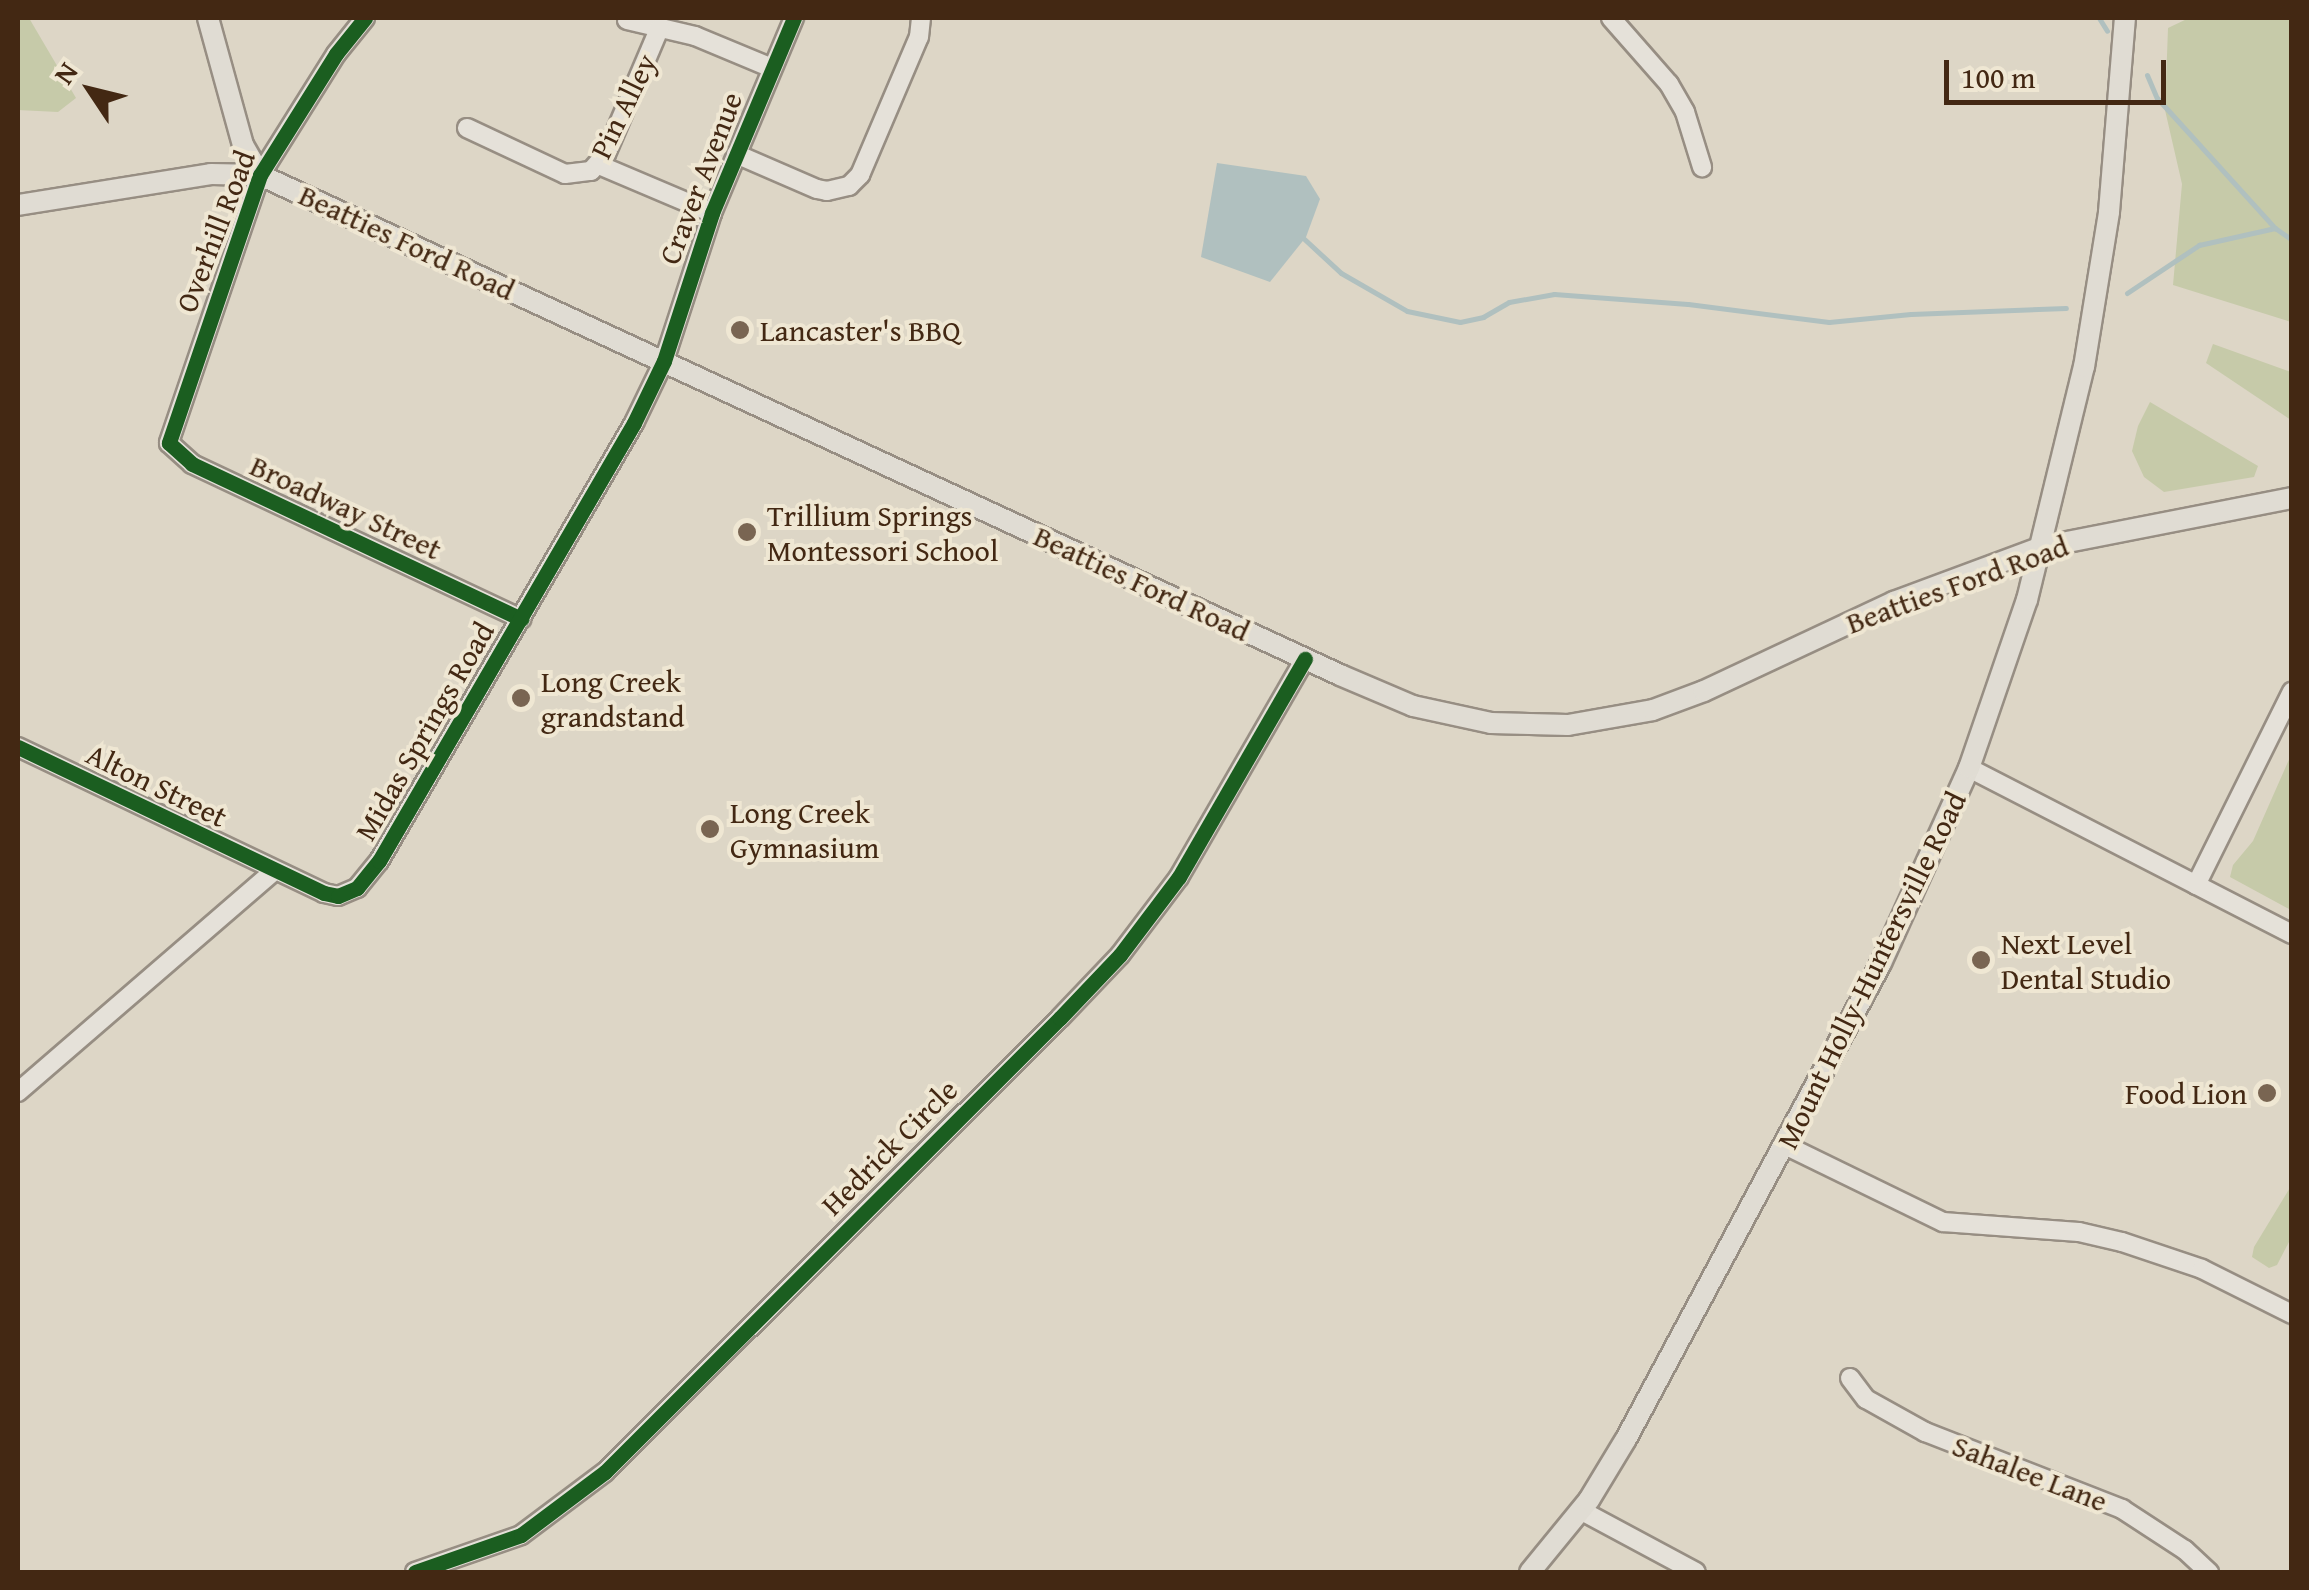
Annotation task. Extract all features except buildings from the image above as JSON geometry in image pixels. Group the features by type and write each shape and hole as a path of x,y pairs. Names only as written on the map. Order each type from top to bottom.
{"main road":[{"path":"208,18 243,145 260,175"},
{"name":"Mount Holly-Huntersville Road","path":"1530,1572 1582,1511 1626,1438 1910,905 1969,768 2042,547 2101,275 2118,137 2125,18"},
{"name":"Beatties Ford Road","path":"18,204 211,174 260,175 1392,698 1459,717 1528,726 1614,719 1704,691 1894,602 2042,547 2292,498"}],"street":[{"name":"Overhill Road","path":"173,426 260,175 336,54 365,18"},
{"name":"Craver Avenue","path":"664,361 712,212 794,18"},
{"path":"736,154 817,188 838,190 849,186 860,175 919,37 921,18"},
{"path":"1611,18 1668,84 1685,112 1702,167"},
{"path":"628,20 696,36 772,68"},
{"name":"Pin Alley","path":"466,128 565,174 581,174 599,164 660,27"},
{"path":"599,164 712,212"},
{"name":"Midas Springs Road","path":"274,871 331,895 357,888 379,861 634,423 664,361"},
{"name":"Broadway Street","path":"173,426 169,443 192,464 521,620"},
{"name":"Hedrick Circle","path":"415,1572 522,1535 605,1472 1060,1018 1120,954 1179,876 1305,658"},
{"path":"2196,885 2292,692"},
{"name":"Alton Street","path":"18,747 274,871"},
{"path":"1969,768 2292,934"},
{"path":"18,1092 274,871"},
{"path":"1785,1144 1943,1222 2079,1232 2122,1242 2202,1269 2292,1314"},
{"name":"Sahalee Lane","path":"1850,1378 1866,1399 1938,1438 2122,1508 2185,1550 2209,1572"},
{"path":"1582,1511 1696,1572"}],"green space":[{"path":"18,18 29,18 76,98 58,112 18,110"},
{"path":"2189,18 2291,18 2291,322 2173,285 2182,184 2165,110 2168,28"},
{"path":"2213,344 2291,372 2291,420 2206,363"},
{"path":"2150,402 2258,466 2254,477 2164,492 2144,477 2132,451"},
{"path":"2291,755 2289,909 2230,877 2233,865 2253,841"},
{"path":"2291,1186 2291,1238 2277,1265 2269,1268 2252,1257 2254,1247"}],"shaded area":[{"path":"1217,163 1306,176 1320,199 1306,237 1270,282 1201,257"}],"waterway":[{"path":"2099,18 2107,31"},
{"path":"2147,75 2157,98 2275,228 2292,240"},
{"path":"2127,293 2199,245 2275,228"},
{"path":"1301,236 1341,273 1407,311 1460,322 1483,317 1509,302 1554,294 1688,304 1829,322 1911,314 2066,308"}],"cycle path":[{"path":"365,18 336,54 260,175 169,443 192,464 521,619"},
{"path":"18,747 324,893 338,896 357,888 379,861 634,423 664,361 712,213 794,18"},
{"path":"415,1572 521,1535 605,1472 1060,1018 1120,955 1179,877 1305,659"}],"place":[{"name":"Lancaster's BBQ","path":"740,330"},
{"name":"Trillium Springs Montessori School","path":"747,532"},
{"name":"Long Creek grandstand","path":"521,698"},
{"name":"Long Creek Gymnasium","path":"710,829"},
{"name":"Next Level Dental Studio","path":"1981,960"},
{"name":"Food Lion","path":"2267,1093"}]}
